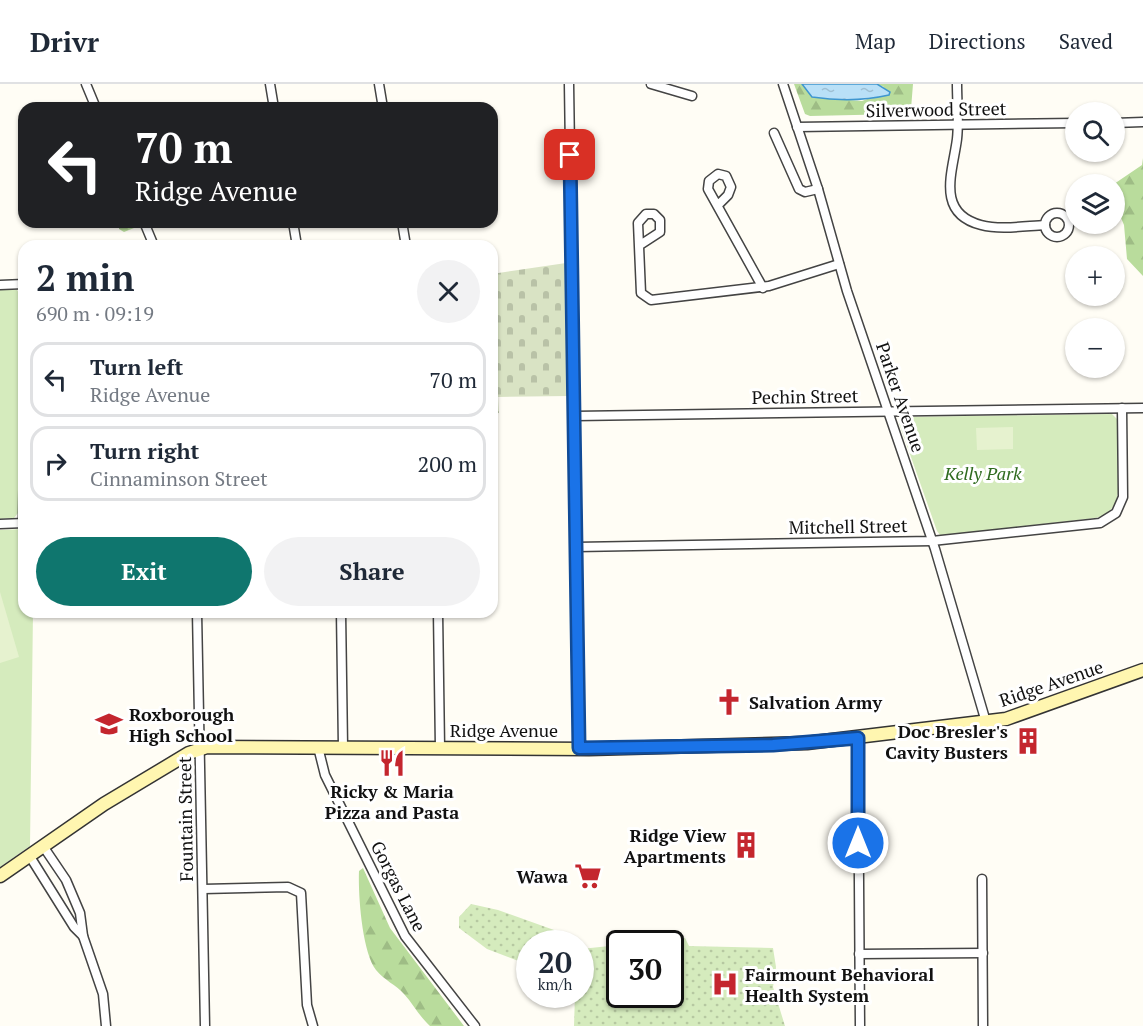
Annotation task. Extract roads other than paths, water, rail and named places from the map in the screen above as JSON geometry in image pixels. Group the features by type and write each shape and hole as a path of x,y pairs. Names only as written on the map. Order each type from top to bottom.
{"main road":[{"name":"Ridge Avenue","path":"0,876 104,804 200,748 579,748 773,745 858,738 986,722 1015,716 1143,670"}],"street":[{"path":"86,84 94,102"},
{"path":"270,84 273,102"},
{"path":"379,84 382,102"},
{"path":"569,84 579,748"},
{"path":"651,84 663,92 692,96"},
{"name":"Parker Avenue","path":"783,84 818,189 839,264 932,541 986,722"},
{"path":"957,84 958,125 949,183 951,196 960,213 972,222 986,226 1045,225"},
{"path":"1125,123 1143,122"},
{"name":"Silverwood Street","path":"797,128 1065,123"},
{"path":"774,133 799,189 805,192 818,189"},
{"path":"719,204 763,288"},
{"path":"640,245 641,293 648,300 763,288 839,264"},
{"path":"0,285 18,284"},
{"name":"Mitchell Street","path":"576,547 932,541 1094,524 1107,520 1116,513 1122,503 1124,492 1122,408"},
{"name":"Pechin Street","path":"575,416 1143,408"},
{"path":"0,524 18,524"},
{"name":"Fountain Street","path":"198,618 205,1026"},
{"path":"341,618 343,747"},
{"path":"438,618 440,748"},
{"path":"858,738 860,1026"},
{"name":"Gorgas Lane","path":"318,747 325,775 405,936 475,1026"},
{"path":"43,846 70,889 83,922 83,936 103,994 106,1026"},
{"path":"29,855 74,927 83,936"},
{"path":"982,879 983,1026"},
{"path":"203,889 288,887 299,891 303,900 306,995 313,1026"},
{"path":"859,954 983,953"}],"water":[{"path":"802,84 877,84 890,92 889,95 870,98 832,99 812,97"}],"place":[{"name":"Salvation Army","path":"729,702"},
{"name":"Roxborough High School","path":"109,724"},
{"name":"Doc Bresler's Cavity Busters","path":"1028,741"},
{"name":"Ricky & Maria Pizza and Pasta","path":"392,763"},
{"name":"Ridge View Apartments","path":"746,845"},
{"name":"Wawa","path":"588,876"},
{"name":"Fairmount Behavioral Health System","path":"725,984"}],"park label":[{"name":"Kelly Park","path":"983,473"}]}
